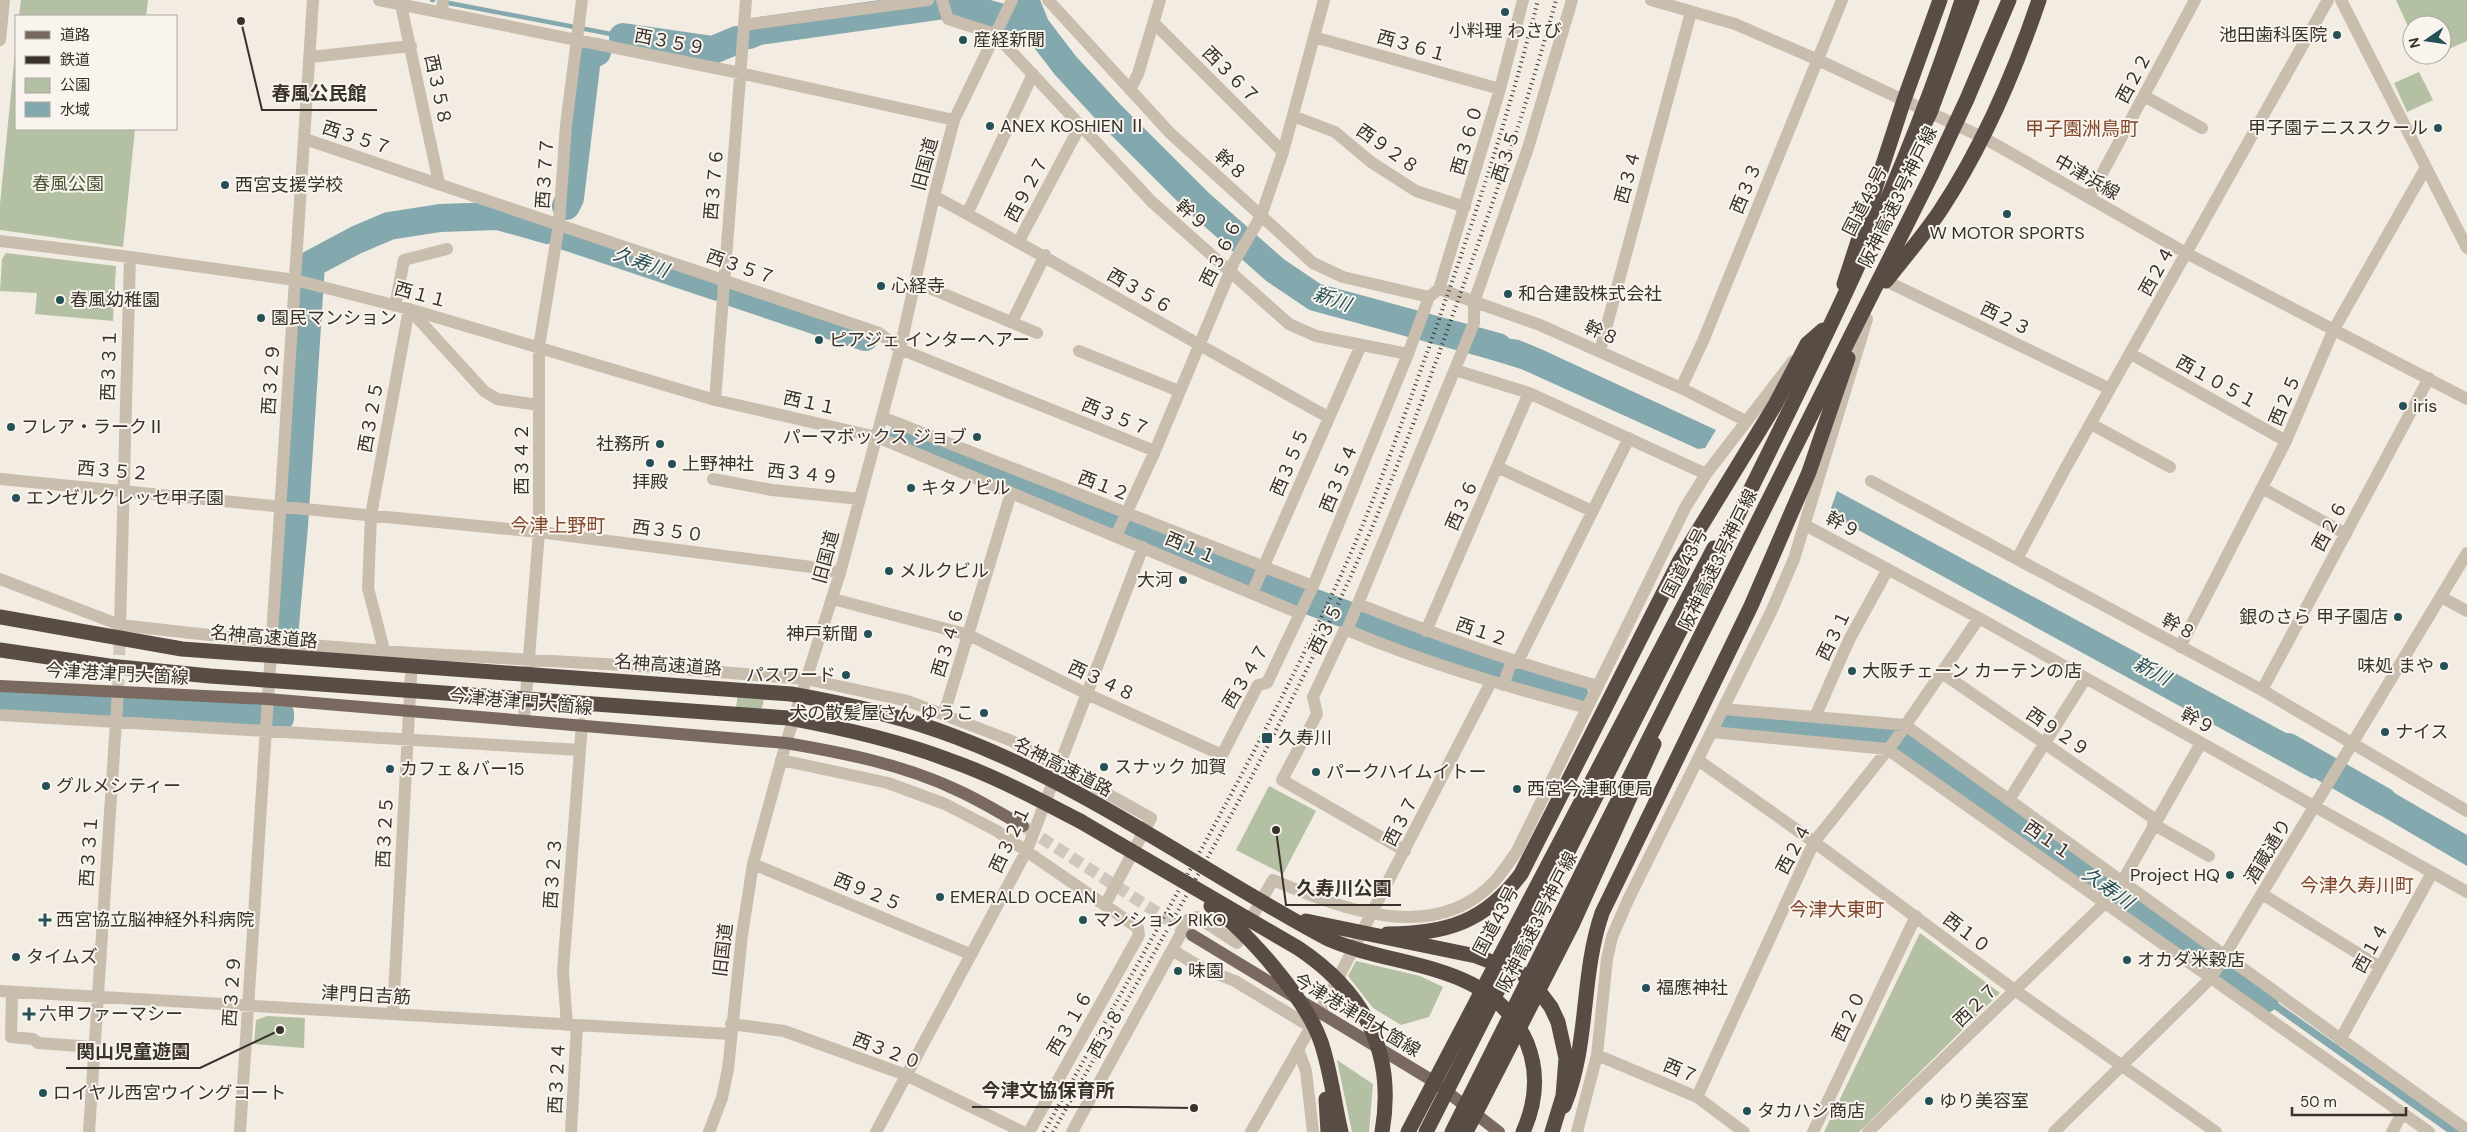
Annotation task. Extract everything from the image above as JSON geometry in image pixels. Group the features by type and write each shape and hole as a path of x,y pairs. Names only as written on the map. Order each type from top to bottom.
{"highway":[{"path":"1843,285 1904,100 1940,0"},
{"name":"阪神高速3号神戸線","path":"1426,1132 1654,685 1817,355 1896,182 1926,106 1962,0"},
{"name":"国道43号","path":"1408,1132 1433,1081 1765,452 1843,285 1930,113 1972,0"},
{"path":"1466,1132 1573,923 1660,730 1867,320 1961,128 2007,0"},
{"name":"阪神高速3号神戸線","path":"1452,1132 1931,176 1967,99 2007,0"},
{"path":"1886,281 1939,212 1984,138 2028,34 2039,0"},
{"path":"1370,933 1426,933 1449,928 1479,914 1502,897 1512,886 1530,858 1679,562 1737,467 1807,344 1823,330"},
{"path":"1553,1132 1570,1090 1579,1060 1593,939 1602,913 1751,606 1797,498 1814,476 1848,358"},
{"name":"名神高速道路","path":"0,617 182,649 737,689 791,694 854,706 906,720 957,737 1010,760 1088,800 1285,914"},
{"path":"0,650 110,666 210,676 788,718 850,730 950,760 1003,782 1080,821 1313,958 1344,986 1363,1012 1377,1042 1386,1092 1382,1132"},
{"path":"1121,845 1219,912 1269,962 1310,1018 1321,1042 1332,1078 1341,1132"},
{"path":"1285,914 1340,929 1370,933 1476,956 1515,970 1532,982 1551,1007 1558,1022 1566,1058 1563,1096 1553,1132"},
{"path":"1285,914 1328,940 1347,947 1460,978 1483,990 1500,1004 1518,1025 1533,1063 1534,1097 1523,1132"},
{"path":"1299,1004 1323,1081 1328,1132"}],"main road":[{"name":"今津港津門大箇線","path":"0,686 117,707 267,703 408,710 786,743 855,755 905,770 958,790 1023,826"},
{"name":"今津港津門大箇線","path":"1192,935 1433,1081 1499,1132"}],"street":[{"path":"0,40 4,0"},
{"name":"西３２９","path":"240,1132 313,0"},
{"name":"西３５９","path":"379,0 740,73 954,120"},
{"path":"442,13 443,0"},
{"name":"西３７７","path":"539,347 559,224 566,125 582,0"},
{"name":"西３７６","path":"715,400 746,0"},
{"path":"744,25 928,0"},
{"path":"942,0 948,19 996,31"},
{"name":"旧国道","path":"709,1132 722,1098 753,864 786,743 833,599 877,437 900,349 934,196 954,120 1012,0"},
{"name":"幹８","path":"1048,0 1170,133 1313,263 1328,272 1343,277 1474,302 1540,325 1681,388 1746,421"},
{"path":"1130,90 1138,74 1160,0"},
{"name":"西３６６","path":"1121,525 1155,451 1198,345 1230,273 1261,216 1283,152 1324,0"},
{"name":"西３６０","path":"1434,293 1465,207 1500,89 1523,0"},
{"name":"西３５","path":"1406,851 1282,780 1317,714 1313,697 1353,616 1474,323 1474,302 1528,148 1572,0"},
{"name":"中津浜線","path":"1651,0 1735,24 1816,59 1984,138 2186,253 2467,399"},
{"name":"西３３","path":"1681,388 1703,341 1816,59 1842,0"},
{"name":"西２２","path":"2089,198 2195,0"},
{"name":"西２４","path":"2017,558 2328,0"},
{"path":"2341,0 2425,169 2467,248"},
{"name":"西３５８","path":"401,5 439,184"},
{"name":"西３４","path":"1600,351 1691,12"},
{"name":"西３６７","path":"1154,23 1283,152"},
{"name":"幹９","path":"996,31 1080,126 1152,202 1289,324 1316,336 1408,354"},
{"name":"西３６１","path":"1314,37 1500,89"},
{"path":"310,57 411,46"},
{"path":"967,214 1033,74"},
{"path":"2144,96 2202,128"},
{"name":"西９２８","path":"1293,116 1335,132 1371,162 1416,190 1465,207"},
{"name":"西９２７","path":"1019,241 1080,126"},
{"name":"西３５７","path":"305,139 880,332 900,349 1155,451"},
{"name":"西２５","path":"2180,648 2286,440 2333,331 2425,169"},
{"name":"西３５６","path":"934,196 1044,255 1198,345 1328,417"},
{"name":"西１１","path":"0,241 295,280 409,309 715,400 877,437 1011,493 1121,525 1142,546 1301,609"},
{"path":"395,306 404,260 447,249"},
{"path":"1012,322 1044,255"},
{"name":"西３３１","path":"120,625 122,490 130,257"},
{"name":"西２３","path":"1886,281 2110,389"},
{"path":"915,282 1037,333"},
{"name":"西３５４","path":"1301,609 1311,590 1434,293"},
{"path":"409,309 484,391 497,399 539,405"},
{"name":"西３２５","path":"384,650 368,588 371,515 409,309"},
{"path":"1577,1132 1597,1055 1604,974 1612,937 1628,900 1771,612 1794,559 1812,505 1814,476 1867,320"},
{"path":"1372,914 1410,917 1452,910 1470,901 1493,883 1517,851 1676,525 1706,474 1807,344"},
{"name":"西３５５","path":"1253,590 1361,345"},
{"name":"西３４２","path":"524,720 527,660 535,598 539,532 539,347"},
{"path":"1079,351 1179,391"},
{"name":"西１０５１","path":"2131,354 2286,440"},
{"path":"1458,364 1530,393 1706,474"},
{"name":"西２６","path":"2262,690 2429,378"},
{"name":"西３６","path":"1426,631 1530,393"},
{"name":"西１２","path":"882,417 1121,525 1262,571 1311,590"},
{"path":"2091,424 2170,467"},
{"name":"西３７","path":"1251,1132 1311,1027 1506,672 1629,438"},
{"path":"1497,467 1592,511"},
{"name":"西３５２","path":"0,479 371,515"},
{"name":"西３４９","path":"712,479 772,490 860,499"},
{"name":"幹８","path":"1871,481 2017,558 2180,648 2262,690 2349,749 2465,806"},
{"path":"2262,488 2346,534"},
{"name":"西３４６","path":"944,714 1011,493"},
{"name":"西３５０","path":"371,515 539,532 819,568 840,573"},
{"name":"幹９","path":"1805,525 1979,618 2467,892"},
{"name":"西３２１","path":"876,1132 970,954 1028,850 1142,546"},
{"name":"酒蔵通り","path":"2054,1132 2123,1065 2218,966 2467,553"},
{"name":"西３１","path":"1815,718 1849,640 1888,569"},
{"path":"0,579 120,625 271,642 412,653 657,667 806,679 908,701 1012,741 1151,818 1106,904 1028,850 971,816 914,792 861,776 781,760"},
{"path":"2440,596 2467,611"},
{"name":"西３４８","path":"833,599 969,635 1087,694 1222,755"},
{"name":"西３４７","path":"1222,755 1258,685 1266,683 1301,609"},
{"path":"1353,616 1399,652 1506,672 1587,708"},
{"name":"西１２","path":"1353,616 1426,631 1506,672 1598,686"},
{"name":"西２４","path":"1697,1096 1814,842 1897,737 1979,618"},
{"name":"西３２５","path":"393,1014 412,653"},
{"name":"西９２９","path":"1942,673 2154,822 2209,856"},
{"path":"2009,800 2085,679"},
{"path":"0,715 117,707 265,727 407,739 580,750"},
{"name":"西３３１","path":"89,1132 117,707"},
{"path":"1723,709 1815,718 1897,737 2009,800 2122,882 2218,966 2340,1040 2467,1130"},
{"name":"西３２３","path":"572,1025 563,971 582,724"},
{"name":"西１１","path":"1712,732 1897,737 2106,902 2218,966 2402,1114 2429,1132"},
{"path":"2122,882 2154,822 2201,743"},
{"name":"西１０","path":"1698,760 1916,916 2016,991 2216,1132"},
{"name":"西９２５","path":"753,864 970,954"},
{"name":"西１４","path":"2340,1040 2432,873"},
{"name":"西３８","path":"1072,1132 1189,919 1197,917 1237,943 1273,880 1319,899 1372,914"},
{"path":"2262,894 2380,967"},
{"name":"西２７","path":"1868,1132 2106,902"},
{"name":"西３１６","path":"1029,1132 1140,935 1140,930 1106,904"},
{"name":"西２０","path":"1813,1132 1916,916"},
{"path":"1172,950 1202,968 1235,981 1311,1027"},
{"path":"6,991 11,1037 33,1039 38,1043 94,1047"},
{"name":"津門日吉筋","path":"6,991 572,1025 731,1029"},
{"name":"西３２４","path":"571,1132 572,1025"},
{"name":"西３２０","path":"731,1029 784,1031 906,1075 1023,1132"},
{"path":"1298,1049 1306,1071 1313,1132"},
{"name":"西７","path":"1597,1055 1697,1096 1744,1132"},
{"path":"2392,1132 2402,1114"}],"green space":[{"path":"21,0 148,0 146,15 19,15"},
{"path":"2396,0 2467,0 2467,41 2452,48 2452,15 2403,15"},
{"name":"春風公園","path":"15,53 15,130 135,130 123,247 0,230 0,204"},
{"path":"2419,72 2433,100 2407,112 2394,83"},
{"path":"6,253 116,266 113,321 35,314 37,293 0,291 2,259"},
{"path":"739,686 766,688 760,718 735,716"},
{"path":"1269,786 1316,811 1283,874 1236,850"},
{"path":"1920,933 2000,993 1859,1132 1824,1132"},
{"path":"1356,961 1420,976 1443,987 1429,1017 1401,1025 1373,1008 1348,976"},
{"path":"267,1016 305,1018 304,1048 254,1044 256,1020"},
{"path":"1337,1060 1373,1084 1369,1132 1352,1132"}],"water":[{"path":"1477,334 1519,340 1716,430 1705,448 1698,449 1521,369 1469,353"},
{"path":"1837,491 2327,755 2313,779 1829,514"},
{"path":"2358,772 2467,835 2467,866 2344,794"},
{"path":"2237,974 2461,1132 2447,1132 2233,980"}],"waterway":[{"name":"新川","path":"1025,0 1036,27 1065,65 1111,115 1198,202 1275,270 1315,297 1498,347"},
{"path":"449,3 611,34"},
{"path":"952,4 1036,27"},
{"path":"749,35 759,31 938,6"},
{"path":"623,37 713,50 737,40"},
{"path":"566,206 570,198 587,58 597,52"},
{"path":"284,636 294,526 311,264 356,240 389,226 440,218 498,216 548,230"},
{"name":"久寿川","path":"565,236 718,287"},
{"name":"久寿川","path":"731,292 865,337"},
{"name":"久寿川","path":"903,436 1169,542 1283,591 1404,636 1574,692"},
{"path":"0,702 280,718 280,714"},
{"name":"久寿川","path":"1734,722 1888,733 2265,999"},
{"name":"新川","path":"2288,747 2383,801"}],"tunnel":[{"path":"118,691 120,630"},
{"path":"1026,828 1192,935"}],"railway":[{"path":"1044,1132 1157,930 1267,727 1302,658 1361,530 1458,264 1501,133 1538,0"},
{"path":"1053,1132 1203,866 1276,731 1359,558 1403,450 1484,228 1522,115 1556,0"}],"place":[{"name":"小料理 わさび","path":"1505,12"},
{"name":"春風公民館","path":"241,21"},
{"name":"池田歯科医院","path":"2337,35"},
{"name":"産経新聞","path":"963,40"},
{"name":"ANEX KOSHIEN Ⅱ","path":"990,126"},
{"name":"甲子園テニススクール","path":"2438,128"},
{"name":"西宮支援学校","path":"225,185"},
{"name":"W MOTOR SPORTS","path":"2007,214"},
{"name":"心経寺","path":"881,286"},
{"name":"和合建設株式会社","path":"1508,294"},
{"name":"春風幼稚園","path":"60,300"},
{"name":"園民マンション","path":"261,318"},
{"name":"ピアジェ インターヘアー","path":"819,340"},
{"name":"iris","path":"2403,406"},
{"name":"フレア・ラークⅡ","path":"11,427"},
{"name":"パーマボックス ジョブ","path":"977,437"},
{"name":"社務所","path":"660,444"},
{"name":"拝殿","path":"650,463"},
{"name":"上野神社","path":"672,464"},
{"name":"キタノビル","path":"911,488"},
{"name":"エンゼルクレッセ甲子園","path":"16,498"},
{"name":"メルクビル","path":"889,571"},
{"name":"大河","path":"1183,580"},
{"name":"銀のさら 甲子園店","path":"2398,617"},
{"name":"神戸新聞","path":"868,634"},
{"name":"味処 まや","path":"2444,666"},
{"name":"大阪チェーン カーテンの店","path":"1852,671"},
{"name":"パスワード","path":"846,675"},
{"name":"犬の散髪屋さん ゆうこ","path":"984,713"},
{"name":"ナイス","path":"2385,732"},
{"name":"久寿川","path":"1267,738"},
{"name":"スナック 加賀","path":"1104,767"},
{"name":"カフェ＆バー15","path":"390,769"},
{"name":"パークハイムイトー","path":"1316,772"},
{"name":"グルメシティー","path":"46,786"},
{"name":"西宮今津郵便局","path":"1517,789"},
{"name":"久寿川公園","path":"1276,830"},
{"name":"Project HQ","path":"2230,875"},
{"name":"EMERALD OCEAN","path":"940,897"},
{"name":"西宮協立脳神経外科病院","path":"45,920"},
{"name":"マンション RIKO","path":"1083,920"},
{"name":"タイムズ","path":"16,957"},
{"name":"オカダ米穀店","path":"2127,960"},
{"name":"味園","path":"1178,971"},
{"name":"福應神社","path":"1646,988"},
{"name":"六甲ファーマシー","path":"29,1014"},
{"name":"関山児童遊園","path":"280,1030"},
{"name":"ロイヤル西宮ウイングコート","path":"43,1093"},
{"name":"ゆり美容室","path":"1929,1101"},
{"name":"今津文協保育所","path":"1194,1108"},
{"name":"タカハシ商店","path":"1747,1111"}],"district":[{"name":"甲子園洲鳥町","path":"2082,128"},
{"name":"今津上野町","path":"558,525"},
{"name":"今津久寿川町","path":"2357,885"},
{"name":"今津大東町","path":"1837,909"}]}
